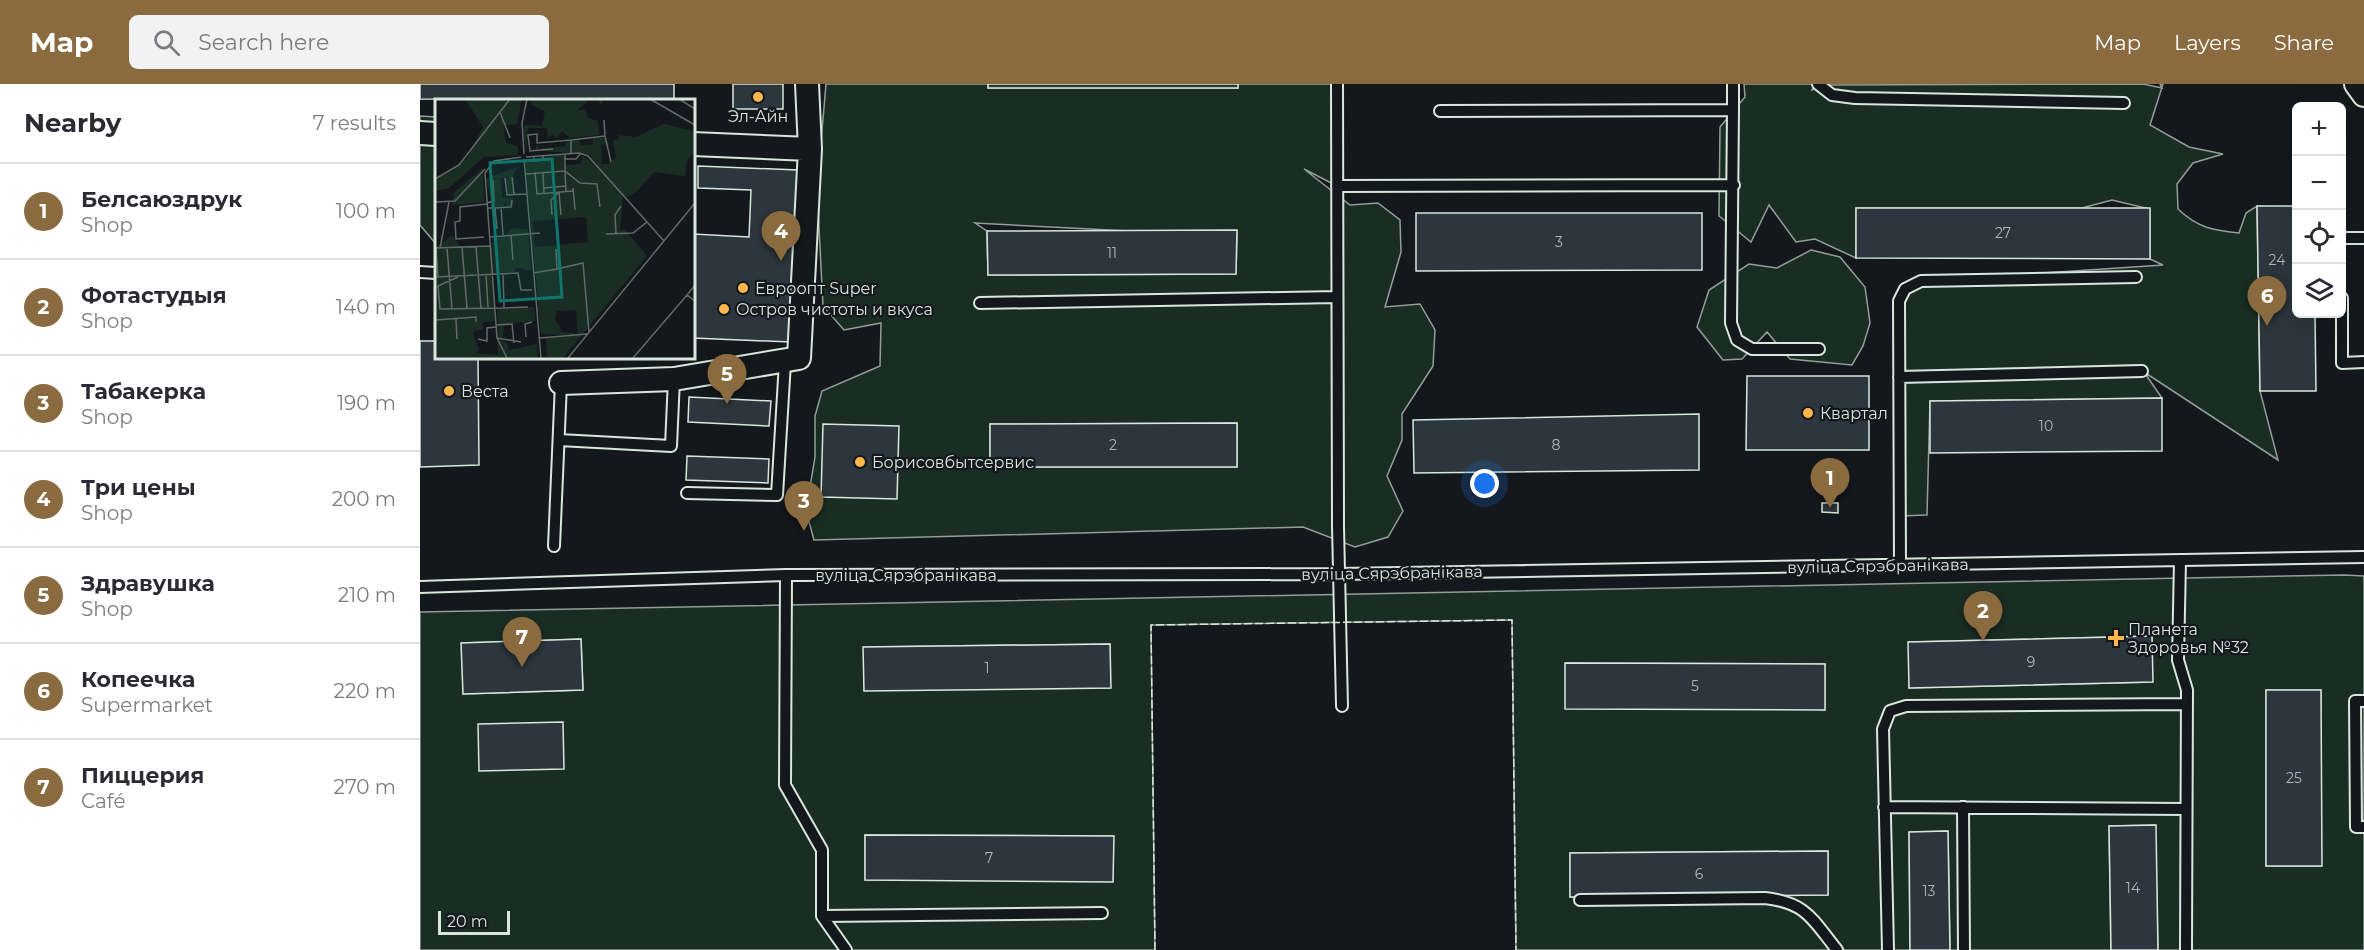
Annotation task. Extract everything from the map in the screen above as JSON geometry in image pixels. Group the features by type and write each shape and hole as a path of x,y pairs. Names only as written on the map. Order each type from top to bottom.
{"street":[{"path":"561,383 674,379 799,358 810,149 807,84"},
{"path":"2356,84 2364,95"},
{"path":"420,133 435,134"},
{"path":"694,144 810,149"}],"lane":[{"path":"1337,84 1342,706"},
{"path":"1733,84 1734,185 1731,323 1737,340 1752,349 1819,350"},
{"path":"1818,84 1832,94 1855,98 2124,103"},
{"path":"1440,111 1733,110"},
{"path":"1337,186 1734,185"},
{"path":"2346,238 2364,238"},
{"path":"420,272 435,273"},
{"path":"1900,566 1899,301 1905,289 1921,281 2136,277"},
{"path":"980,303 1337,297"},
{"path":"2342,318 2342,363 2364,362"},
{"path":"687,493 777,495 785,362"},
{"path":"1899,377 2142,370"},
{"path":"559,440 671,446 674,379"},
{"path":"554,546 561,383"},
{"name":"вуліца Сярэбранікава","path":"420,586 786,575 1340,574 2364,557"},
{"path":"2180,560 2178,660 2187,690 2186,950"},
{"path":"786,575 785,785 822,850 822,916 846,950"},
{"path":"2364,701 2355,701 2356,827 2364,827"},
{"path":"1888,950 1882,729 1890,711 1906,706 2187,704"},
{"path":"1884,807 2186,809"},
{"path":"1964,807 1964,950"},
{"path":"1580,900 1765,898 1785,901 1802,908 1837,950"},
{"path":"822,916 1102,913"}],"green space":[{"path":"826,84 988,84 988,88 1238,88 1238,84 1337,84 1337,186 1304,169 1350,205 1378,203 1400,220 1401,252 1385,307 1420,304 1435,330 1433,366 1402,414 1402,440 1387,476 1403,511 1388,537 1355,547 1303,527 814,540 806,511 815,457 815,416 822,391 880,366 881,323 844,330 823,306 817,189","holes":["975,223 1129,231 1237,231 1236,274 988,275 987,231","1237,423 1237,467 990,467 990,424"]},
{"path":"1744,84 1815,84 1812,90 1823,85 2143,84 2162,88 2150,125 2189,147 2223,154 2193,163 2177,184 2178,209 2206,227 2239,233 2246,213 2257,206 2260,391 2278,460 2144,372 2162,398 1930,401 1927,515 1899,516 1899,301 1921,281 2163,265 2150,259 2150,209 2112,200 2082,208 1856,208 1856,258 1815,239 1796,242 1769,205 1751,242 1719,216 1720,127 1745,97"},
{"path":"420,116 435,117 435,243 420,225"},
{"path":"1811,250 1840,257 1865,287 1870,323 1863,346 1852,365 1790,359 1767,332 1742,359 1723,360 1697,327 1709,290 1749,264 1777,268"},
{"path":"2364,576 2364,950 2158,950 2155,825 2109,826 2111,950 1950,950 1948,831 1909,832 1910,950 1516,950 1512,620 1151,625 1155,950 420,950 420,612","holes":["2152,636 2152,682 1909,688 1909,642","581,639 583,690 463,694 462,643","1110,644 1110,688 864,690 864,647","1566,663 1825,664 1825,710","2266,690 2321,690 2321,866 2266,866","865,835 1113,836 1113,881 865,880","1828,851 1828,895 1570,897 1570,853"]}],"building":[{"path":"420,84 674,84 674,99 420,99"},
{"name":"Эл-Айн","path":"733,84 783,84 783,109 733,109"},
{"path":"988,84 1238,84 1238,88 988,88"},
{"name":"Евроопт Super","path":"698,166 798,170 790,342 694,338 694,234 749,237 751,190 698,188"},
{"path":"2257,206 2292,206 2292,318 2315,318 2316,391 2260,391"},
{"path":"1856,208 2150,208 2150,259 1856,258"},
{"path":"1416,213 1702,213 1702,270 1416,271"},
{"path":"1237,230 1236,274 988,275 987,231"},
{"name":"Веста","path":"420,341 435,341 435,358 478,358 479,465 420,467"},
{"name":"Квартал","path":"1747,376 1869,376 1869,450 1746,450"},
{"path":"689,397 771,401 769,426 688,422"},
{"path":"2162,398 2162,451 1930,453 1930,401"},
{"path":"1699,414 1699,470 1414,473 1413,420"},
{"path":"1237,423 1237,467 990,467 990,424"},
{"name":"Борисовбытсервис","path":"823,424 899,426 897,499 821,497"},
{"path":"687,456 769,459 768,483 686,480"},
{"path":"1822,503 1838,503 1838,513 1822,512"},
{"path":"2152,636 2153,682 1909,688 1908,642"},
{"path":"581,639 583,690 463,694 461,643"},
{"path":"1110,644 1111,688 864,691 863,647"},
{"path":"1565,663 1825,664 1825,710 1565,709"},
{"path":"2266,690 2321,690 2322,866 2266,866"},
{"path":"563,722 564,769 479,771 478,724"},
{"path":"2156,825 2158,950 2111,950 2109,826"},
{"path":"1948,831 1950,950 1910,950 1909,832"},
{"path":"865,835 1114,836 1113,882 865,880"},
{"path":"1828,851 1828,895 1570,897 1570,853"}],"fence":[{"path":"1155,950 1151,625 1512,620 1516,950"}],"place":[{"name":"Эл-Айн","path":"758,97"},
{"name":"Три цены","path":"781,261"},
{"name":"Евроопт Super","path":"743,288"},
{"name":"Остров чистоты и вкуса","path":"724,309"},
{"name":"Копеечка","path":"2267,326"},
{"name":"Веста","path":"449,391"},
{"name":"Здравушка","path":"727,404"},
{"name":"Квартал","path":"1808,413"},
{"name":"Борисовбытсервис","path":"860,462"},
{"name":"Белсаюздрук","path":"1830,508"},
{"name":"Табакерка","path":"804,531"},
{"name":"Планета Здоровья №32","path":"2116,638"},
{"name":"Фотастудыя","path":"1983,641"},
{"name":"Пиццерия","path":"522,667"}]}
